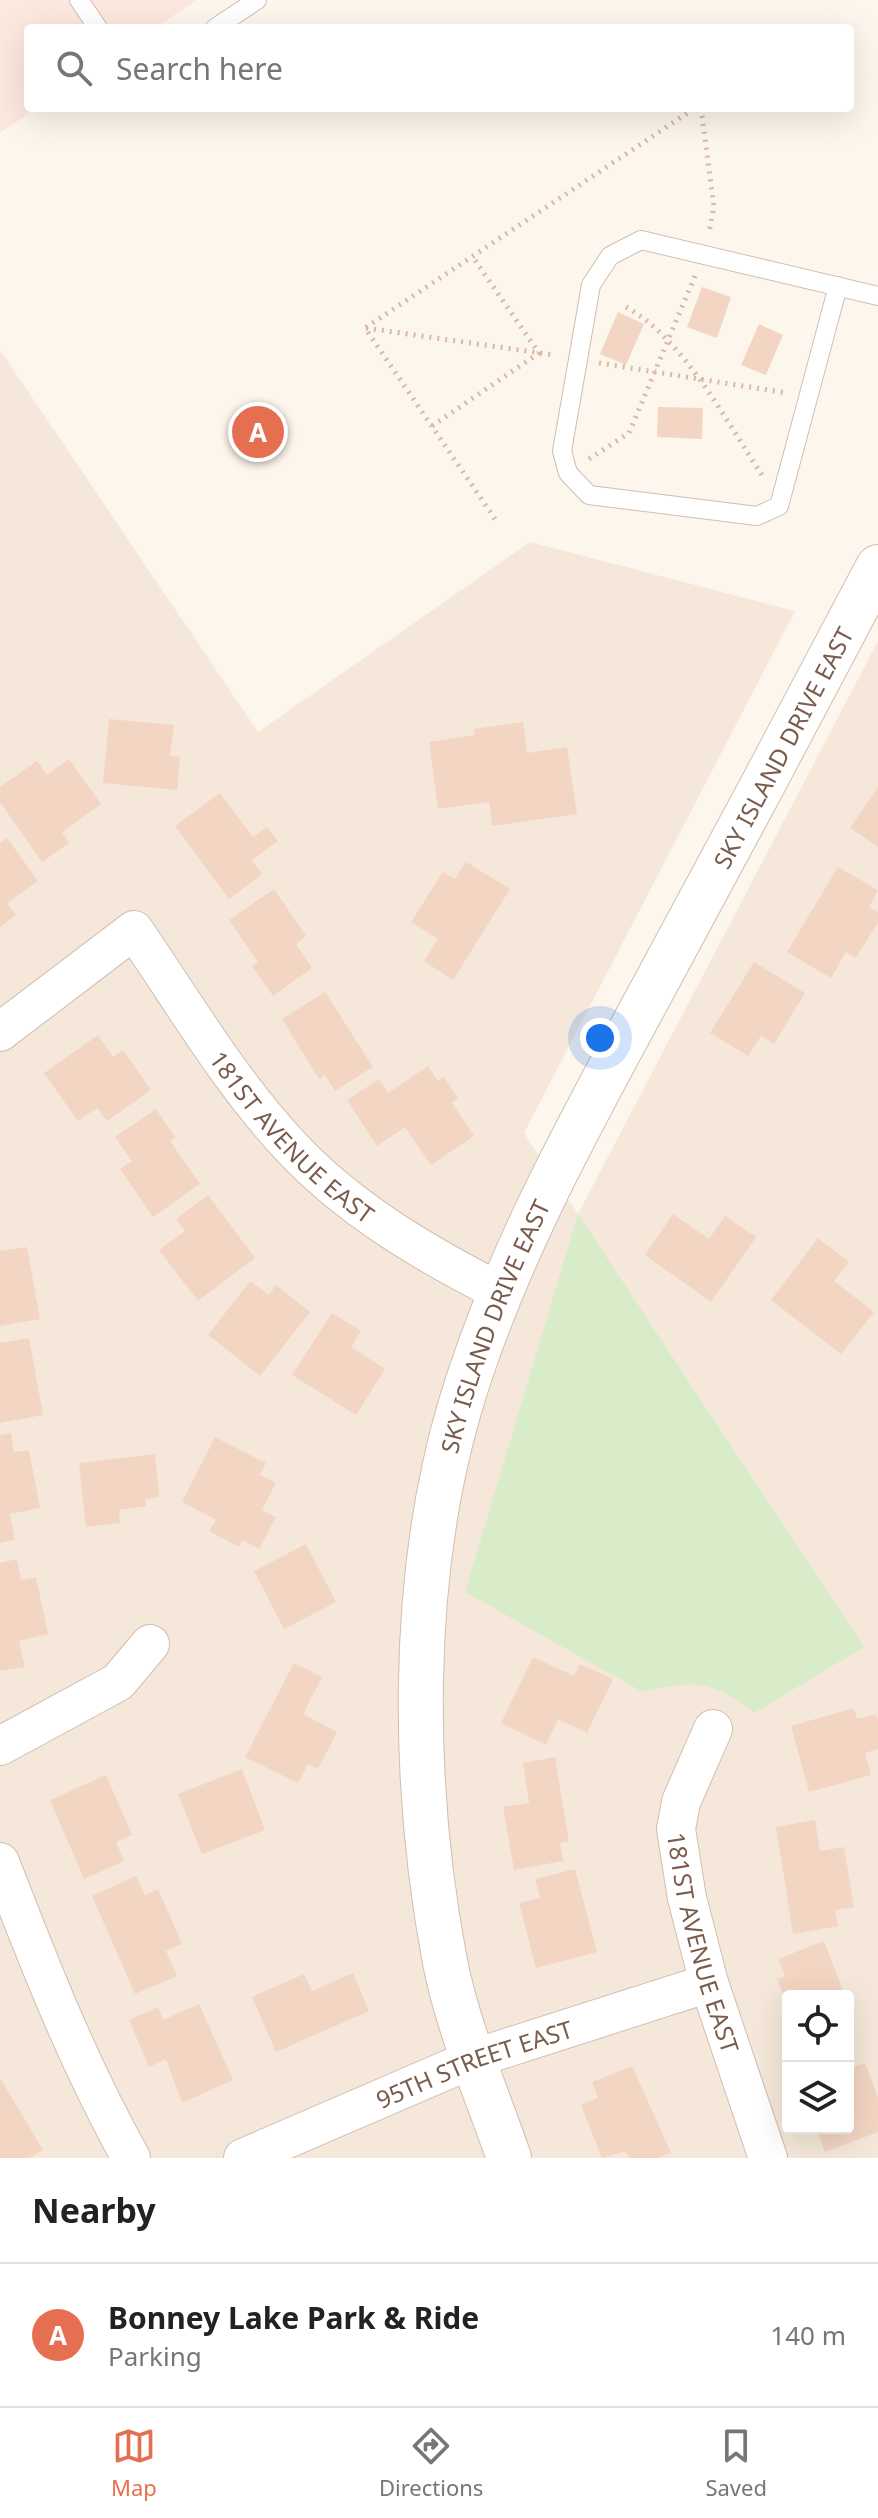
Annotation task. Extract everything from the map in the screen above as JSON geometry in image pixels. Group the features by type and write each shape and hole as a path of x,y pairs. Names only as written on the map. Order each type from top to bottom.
{"street":[{"name":"SKY ISLAND DRIVE EAST","path":"509,2158 446,1966 420,1760 422,1636 438,1514 458,1412 500,1292 585,1114 878,567"},
{"name":"181ST AVENUE EAST","path":"0,1032 134,930 240,1086 292,1148 336,1189 393,1233 500,1292"},
{"path":"0,1746 118,1682 150,1644"},
{"name":"181ST AVENUE EAST","path":"713,1729 681,1802 676,1829 687,1898 709,1983 768,2158"},
{"path":"0,1862 59,2012 97,2097 131,2158"},
{"name":"95TH STREET EAST","path":"243,2158 475,2058 709,1983"}],"lane":[{"path":"79,0 95,24"},
{"path":"221,24 257,0"},
{"path":"838,286 779,506 757,516 589,495 568,473 562,451 591,285 610,256 641,240 838,286 878,296"}],"path":[{"path":"495,519 365,328 689,112"},
{"path":"568,473 629,433 704,255 714,207 702,112"},
{"path":"432,426 539,353 472,256"},
{"path":"626,307 648,319 699,380 780,502"}],"shaded area":[{"path":"0,0 197,0 161,24 24,24 24,112 31,112 0,133"},
{"path":"0,350 258,732 530,542 795,611 524,1133 578,1214 878,641 878,2158 0,2158"}],"green space":[{"path":"578,1214 864,1647 754,1713 727,1694 702,1686 675,1685 643,1692 465,1592"}],"building":[{"path":"702,287 731,297 717,338 687,327"},
{"path":"618,312 644,324 626,365 600,354"},
{"path":"759,324 783,335 766,375 741,365"},
{"path":"658,407 703,408 702,439 657,437"},
{"path":"109,719 174,725 170,756 180,757 177,790 103,783"},
{"path":"523,722 527,753 567,747 577,814 492,826 489,802 438,809 429,742 475,735 474,729"},
{"path":"69,759 101,804 62,832 69,843 42,862 0,802 0,787 37,761 47,775"},
{"path":"878,787 878,847 850,828"},
{"path":"220,793 253,837 267,827 278,841 252,860 262,874 229,899 175,826"},
{"path":"7,838 38,881 7,903 16,915 0,927 0,843"},
{"path":"466,862 510,889 453,980 424,961 438,939 411,922 443,872 455,879"},
{"path":"838,867 878,890 869,907 878,912 878,922 856,958 846,952 831,978 787,952"},
{"path":"274,889 306,936 296,944 312,968 273,996 252,966 258,962 229,920"},
{"path":"754,962 805,993 774,1044 761,1036 748,1056 710,1033"},
{"path":"325,992 373,1067 335,1091 325,1075 319,1079 282,1019"},
{"path":"98,1035 113,1057 123,1050 151,1090 107,1121 97,1108 78,1121 44,1073"},
{"path":"428,1066 438,1081 444,1077 458,1098 452,1103 474,1136 431,1165 405,1127 377,1146 347,1100 379,1079 388,1093"},
{"path":"156,1109 175,1137 170,1141 200,1184 153,1217 120,1169 132,1161 115,1137"},
{"path":"208,1195 255,1258 198,1301 159,1250 185,1231 176,1219"},
{"path":"673,1214 709,1239 725,1216 756,1237 711,1302 645,1255"},
{"path":"818,1238 849,1262 834,1281 874,1312 841,1354 771,1300"},
{"path":"27,1247 40,1319 0,1326 0,1251"},
{"path":"250,1281 269,1295 276,1285 310,1312 260,1376 208,1335"},
{"path":"332,1313 361,1331 351,1347 385,1369 356,1415 292,1375"},
{"path":"29,1338 43,1415 0,1423 0,1343"},
{"path":"11,1433 14,1452 29,1450 40,1508 10,1514 15,1540 0,1543 0,1435"},
{"path":"215,1437 266,1463 260,1475 276,1483 262,1510 276,1517 259,1549 242,1540 239,1547 209,1531 216,1520 182,1502"},
{"path":"155,1454 159,1497 145,1499 146,1506 119,1510 120,1523 86,1527 79,1463"},
{"path":"306,1544 336,1602 284,1629 254,1571"},
{"path":"17,1559 21,1580 36,1577 48,1634 19,1641 25,1667 0,1671 0,1563"},
{"path":"533,1657 574,1676 580,1664 613,1679 587,1733 558,1719 546,1745 501,1723"},
{"path":"294,1663 322,1677 303,1714 337,1732 318,1769 308,1764 298,1783 245,1757"},
{"path":"854,1708 857,1719 876,1714 878,1721 878,1749 865,1753 871,1775 809,1792 791,1726"},
{"path":"555,1757 569,1842 560,1843 563,1861 514,1870 503,1807 529,1803 523,1763"},
{"path":"242,1769 265,1830 202,1854 178,1794"},
{"path":"106,1775 132,1835 116,1842 124,1861 84,1879 50,1800"},
{"path":"815,1820 820,1851 844,1847 854,1907 835,1910 838,1926 793,1934 776,1827"},
{"path":"575,1869 597,1952 536,1968 519,1903 540,1898 535,1879"},
{"path":"136,1876 145,1895 158,1889 182,1944 166,1951 177,1976 135,1994 92,1896"},
{"path":"824,1941 843,1990 782,1992 777,1979 785,1976 778,1959"},
{"path":"353,1973 369,2011 276,2052 252,1997 304,1974 312,1991"},
{"path":"199,2004 233,2080 182,2103 166,2059 149,2067 129,2020 158,2007 163,2020"},
{"path":"865,2063 878,2098 878,2132 825,2152 818,2134 854,2134 854,2067"},
{"path":"632,2066 671,2153 658,2158 629,2158 626,2151 602,2158 581,2105 598,2098 592,2082"},
{"path":"0,2078 43,2150 29,2158 0,2158"}],"place":[{"name":"Bonney Lake Park & Ride","path":"258,432"}]}
